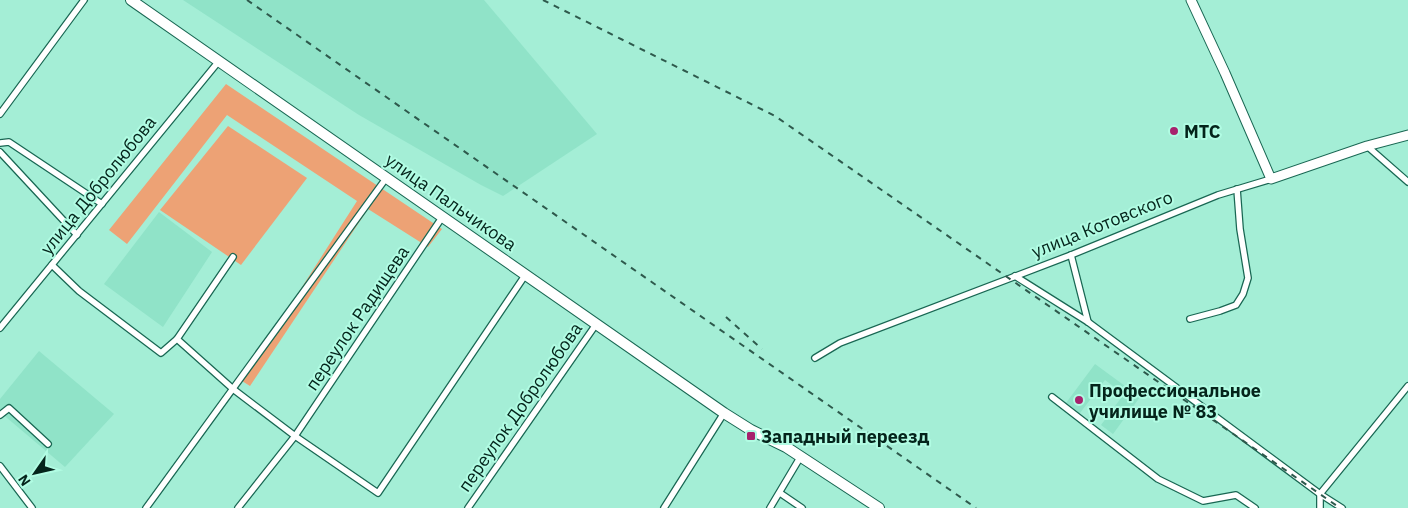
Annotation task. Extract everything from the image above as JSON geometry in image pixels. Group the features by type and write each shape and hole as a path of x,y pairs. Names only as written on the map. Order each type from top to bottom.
{"main road":[{"name":"улица Пальчикова","path":"132,0 724,413 751,430 801,456 879,508"},
{"path":"1191,0 1271,179"},
{"name":"улица Котовского","path":"1271,179 1366,146 1408,135"}],"street":[{"path":"0,114 84,0"},
{"name":"улица Добролюбова","path":"0,328 219,61"},
{"path":"0,143 10,142 102,204"},
{"path":"1366,146 1408,182"},
{"path":"0,152 77,235"},
{"path":"146,508 387,178"},
{"name":"улица Котовского","path":"815,358 840,343 1071,255 1218,194 1271,179"},
{"path":"1190,319 1236,305 1243,294 1248,278 1240,229 1237,189"},
{"name":"переулок Радищева","path":"238,508 295,436 443,216"},
{"path":"1071,255 1088,322"},
{"path":"52,265 79,291 162,352 177,339 233,257"},
{"path":"177,339 232,389 295,436 378,493 526,274"},
{"path":"1015,276 1088,322 1320,494 1342,508"},
{"name":"переулок Добролюбова","path":"468,508 596,323"},
{"path":"1320,508 1320,494 1408,386"},
{"path":"1052,397 1158,479 1203,501 1236,494 1255,508"},
{"path":"0,415 9,408 48,444"},
{"path":"664,508 724,413"},
{"path":"770,508 801,456"},
{"path":"0,466 32,508"},
{"path":"780,493 802,508"}],"shaded area":[{"path":"183,0 484,0 597,134 503,196 359,115"},
{"path":"226,84 442,229 428,247 368,209 250,386 242,381 357,201 227,115 127,244 109,230"},
{"path":"228,126 307,178 241,265 160,210"},
{"path":"159,212 212,252 163,327 104,284"},
{"path":"39,351 114,414 65,467 0,412 0,399"},
{"name":"Профессиональное училище № 83","path":"1095,364 1140,397 1113,434 1101,425 1124,394 1105,380 1080,413 1066,403"}],"railway":[{"path":"247,0 976,508"},
{"path":"543,0 775,116 1340,508"},
{"path":"726,317 762,349"}],"place":[{"name":"МТС","path":"1174,131"},
{"name":"Профессиональное училище № 83","path":"1079,400"},
{"name":"Западный переезд","path":"751,436"}]}
